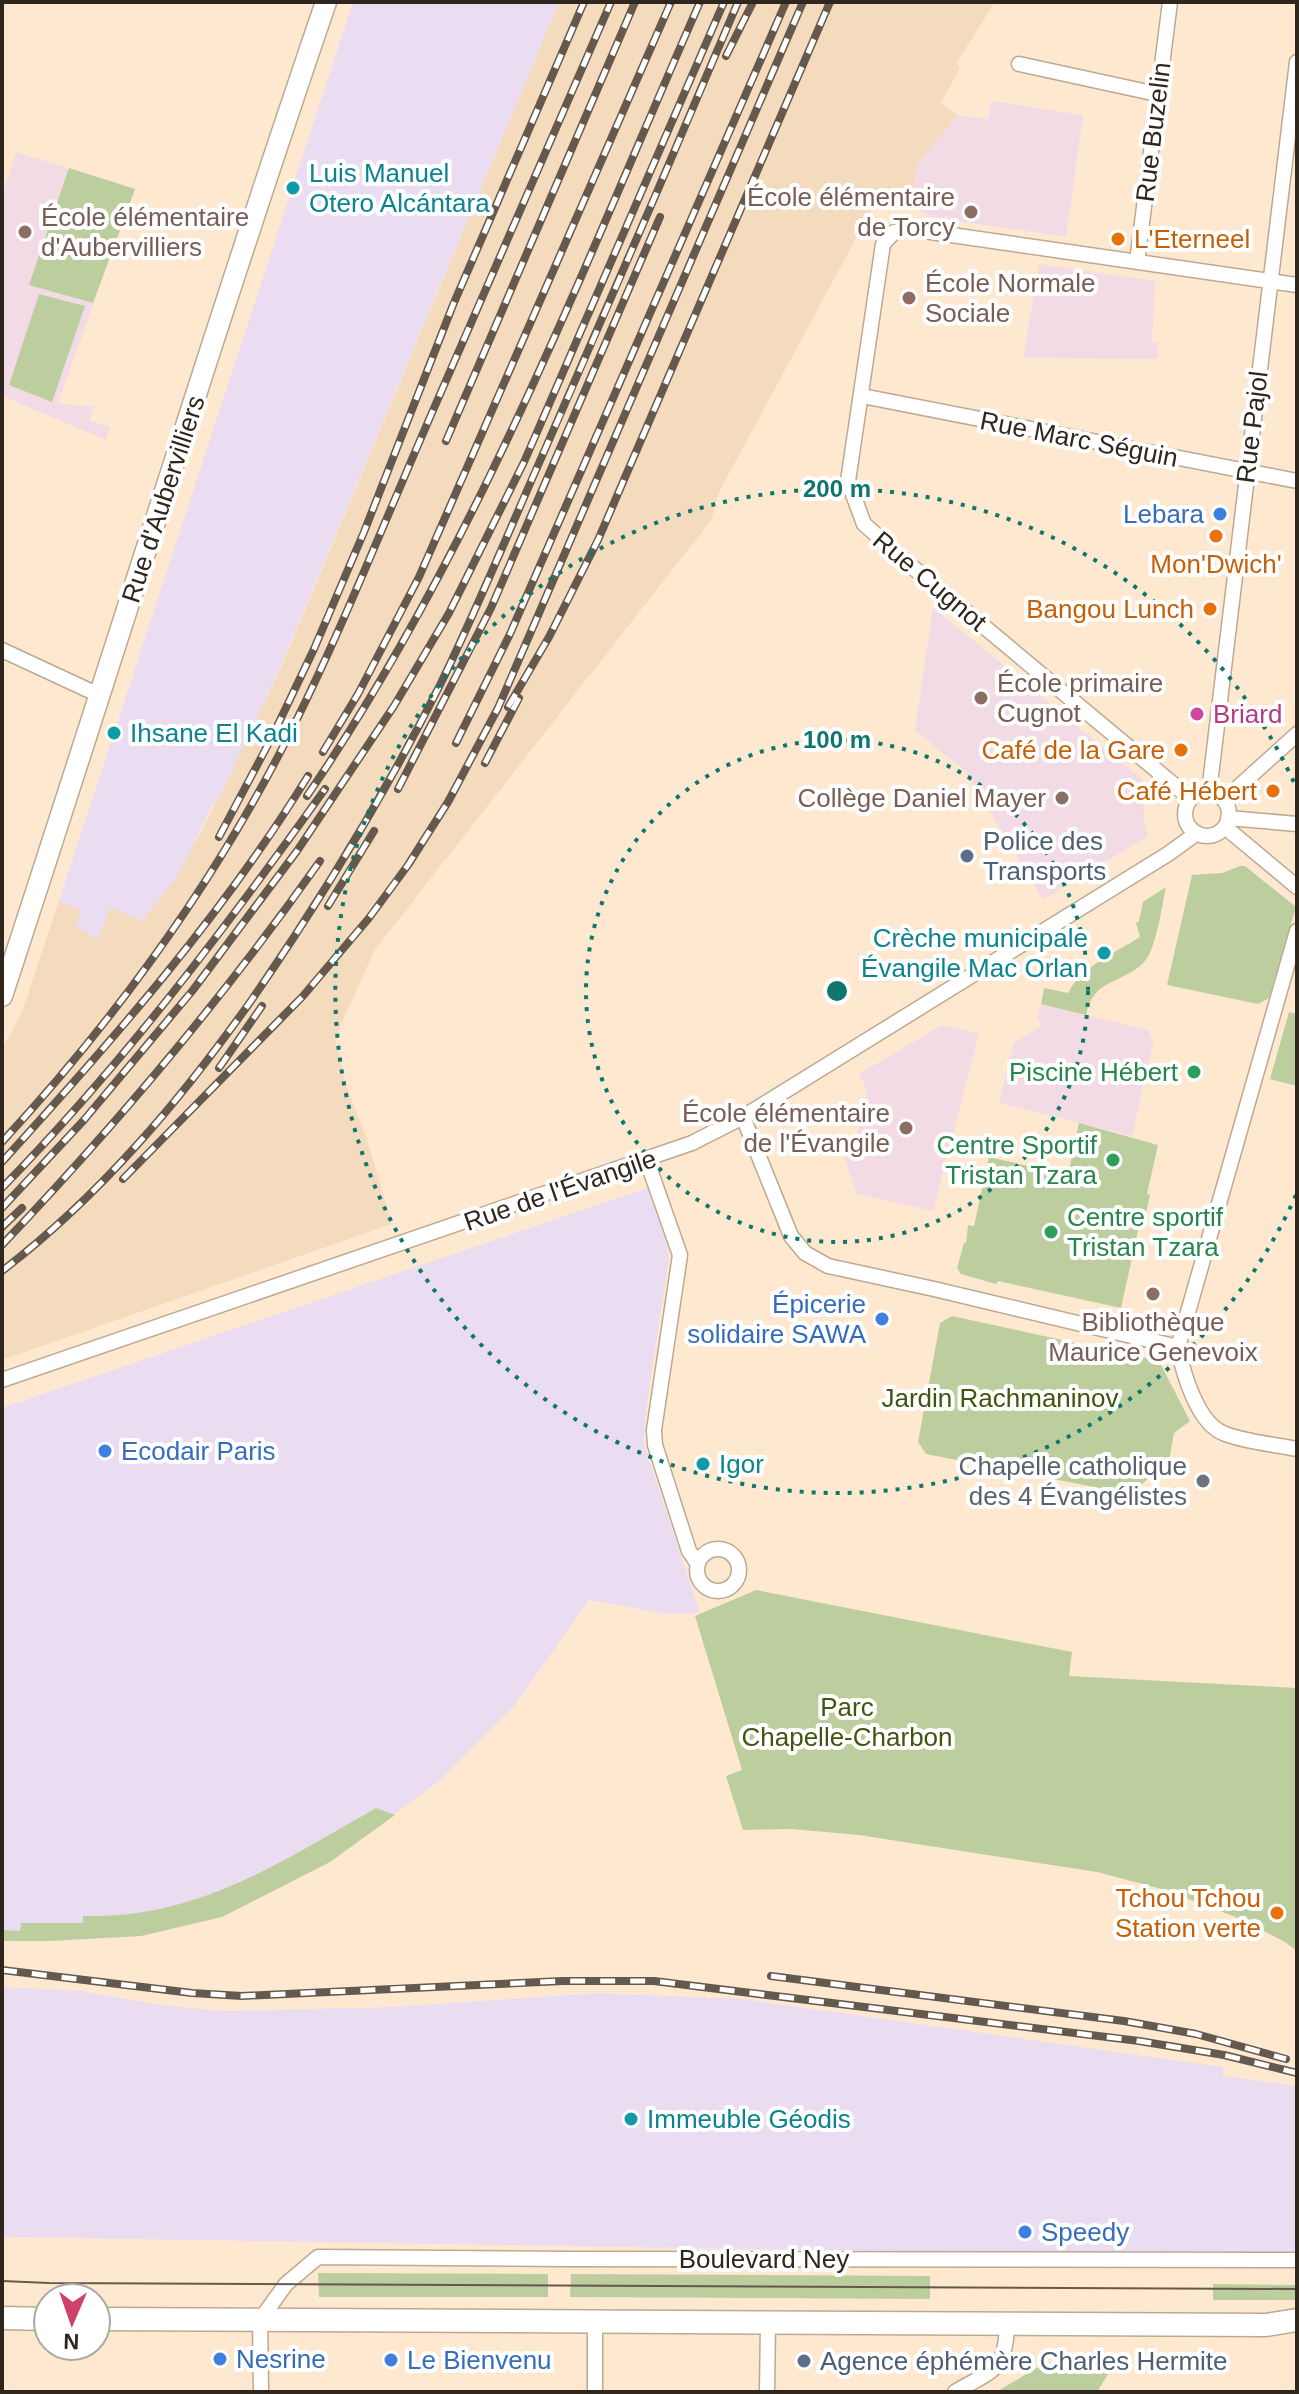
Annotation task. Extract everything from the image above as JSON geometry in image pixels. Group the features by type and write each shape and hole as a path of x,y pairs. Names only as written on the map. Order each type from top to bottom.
{"main road":[{"path":"2,2318 32,2319"},
{"path":"112,2319 1266,2325 1297,2320"},
{"path":"1266,2325 1297,2333"}],"street":[{"name":"Rue d'Aubervilliers","path":"2,996 252,221 326,2"},
{"name":"Rue Buzelin","path":"1137,262 1170,2"},
{"name":"Rue Pajol","path":"1209,792 1297,62"},
{"path":"1019,64 1157,94"},
{"name":"Rue Cugnot","path":"1137,262 910,229 894,232 883,244 848,481 868,529 1191,799"},
{"path":"1137,262 1297,285"},
{"name":"Rue Marc Séguin","path":"862,396 1297,481"},
{"path":"2,650 101,696"},
{"path":"1224,800 1297,734"},
{"path":"1209,792 1224,800 1228,809 1226,822 1212,835 1197,833 1186,821 1191,799 1199,793 1209,792"},
{"path":"1226,822 1297,824"},
{"path":"1226,822 1297,887"},
{"name":"Rue de l'Évangile","path":"2,1380 647,1161 692,1143 743,1117 1168,854 1197,833"},
{"path":"1297,931 1178,1347 1182,1370 1205,1421 1223,1433 1297,1449"},
{"path":"743,1117 791,1236 805,1253 828,1266 1178,1347"},
{"path":"647,1161 680,1255 654,1430 655,1445 689,1551 698,1564"},
{"name":"Boulevard Ney","path":"260,2320 286,2284 318,2257 1297,2260"},
{"path":"260,2320 261,2392"},
{"path":"595,2321 595,2392"},
{"path":"767,2392 768,2322"},
{"path":"955,2392 994,2369 1002,2360 1006,2351 1007,2324"}],"shaded area":[{"path":"353,2 559,2 279,670 221,794 179,874 142,921 110,907 98,939 76,927 81,910 59,901"},
{"path":"559,2 995,2 957,62 960,68 941,103 958,115 917,165 913,196 917,209 874,205 718,494 712,519 374,951 335,1038 346,1085 366,1136 392,1224 2,1360 2,1049 23,1010 59,901 81,910 110,907 192,847 201,833 280,670"},
{"path":"991,101 1083,115 1066,237 931,217 917,209 913,197 917,165 958,115 988,119"},
{"path":"16,152 135,189 58,403 94,407 90,420 110,427 106,440 2,396 2,196"},
{"path":"1039,264 1155,281 1152,342 1158,343 1158,359 1023,358"},
{"path":"933,607 1143,780 1144,819 1148,836 1043,900 966,772 915,730"},
{"path":"1041,1004 1150,1032 1149,1037 1154,1039 1132,1136 999,1103 1014,1042 1042,1026 1037,1017"},
{"name":"École élémentaire de l'Évangile","path":"942,1025 979,1034 933,1211 857,1194 841,1148 855,1146 867,1090 859,1074"},
{"path":"647,1188 669,1258 646,1409 644,1444 700,1613 667,1614 589,1600 514,1706 439,1781 330,1862 222,1917 141,1936 2,1941 2,1408"},
{"name":"Immeuble Géodis","path":"2,1987 82,1991 154,2004 220,2011 392,2007 598,1993 742,1999 1223,2067 1223,2076 1297,2086 1297,2258 2,2237"}],"green space":[{"path":"69,168 135,189 93,303 29,285"},
{"path":"39,294 85,306 52,402 9,385"},
{"path":"1245,866 1296,907 1269,998 1258,1004 1167,985 1192,875 1222,873"},
{"path":"1166,887 1155,937 1145,961 1102,987 1095,994 1086,1015 1041,1004 1044,988 1068,993 1090,968 1140,937 1136,923 1143,902"},
{"path":"1289,1012 1297,1014 1297,1086 1270,1079"},
{"name":"Centre sportif Tristan Tzara","path":"1079,1123 1158,1145 1145,1218 1141,1217 1121,1308 998,1281 996,1284 961,1274 957,1268 966,1243 968,1225 974,1226 989,1157 1068,1175"},
{"name":"Jardin Rachmaninov","path":"952,1316 1159,1361 1190,1421 1174,1433 1169,1461 1130,1494 926,1454 918,1442 940,1323"},
{"name":"Parc Chapelle-Charbon","path":"756,1590 1072,1652 1069,1676 1297,1688 1297,1951 1241,1919 1165,1890 1097,1872 859,1835 791,1829 743,1830 726,1776 742,1770 695,1616"},
{"path":"376,1808 395,1815 330,1862 222,1917 141,1936 2,1941 2,1930 20,1931 21,1923 83,1923 83,1916 164,1908 201,1897 272,1867"},
{"path":"318,2273 548,2274 548,2297 319,2297"},
{"path":"571,2274 930,2276 930,2299 570,2297"},
{"path":"1213,2284 1297,2285 1297,2300 1213,2300"},
{"path":"1040,2366 1112,2368 1097,2392 996,2392"}],"tram line":[{"path":"2,2281 1297,2289"}],"railway":[{"path":"219,837 314,649 364,532 453,305 584,2"},
{"path":"2,1142 82,1050 157,952 225,850 285,743 342,622 611,2"},
{"path":"446,441 635,2"},
{"path":"323,752 358,694 419,577 671,2"},
{"path":"307,796 423,606 474,508 568,307 700,2"},
{"path":"2,1208 84,1120 193,990 297,851 394,706 449,613 524,462 724,2"},
{"path":"2,1271 73,1211 106,1178 197,1073 279,960 375,806 467,628 738,2"},
{"path":"726,56 753,2"},
{"path":"456,743 510,634 786,2"},
{"path":"123,1179 303,996 369,918 408,865 448,802 498,708 803,2"},
{"path":"508,707 549,637 598,540 830,2"},
{"path":"398,789 491,608 660,217"},
{"path":"485,763 519,698"},
{"path":"2,1162 164,976 239,878 308,776"},
{"path":"2,1188 131,1045 325,789"},
{"path":"328,906 374,831"},
{"path":"2,1245 168,1059 320,861"},
{"path":"219,1068 262,1006"},
{"path":"2,1227 22,1208"},
{"path":"2,1970 192,1993 242,1996 563,1981 654,1981 1139,2041 1224,2055 1297,2073"},
{"path":"771,1976 1124,2021 1196,2034 1286,2059"}],"place":[{"name":"Luis Manuel Otero Alcántara","path":"293,188"},
{"name":"École élémentaire de Torcy","path":"971,212"},
{"name":"École élémentaire d'Aubervilliers","path":"25,232"},
{"name":"L'Eterneel","path":"1118,239"},
{"name":"École Normale Sociale","path":"909,298"},
{"name":"Lebara","path":"1220,514"},
{"name":"Mon'Dwich'","path":"1216,536"},
{"name":"Bangou Lunch","path":"1210,609"},
{"name":"École primaire Cugnot","path":"981,698"},
{"name":"Briard","path":"1197,714"},
{"name":"Ihsane El Kadi","path":"114,733"},
{"name":"Café de la Gare","path":"1181,750"},
{"name":"Café Hébert","path":"1273,791"},
{"name":"Collège Daniel Mayer","path":"1062,798"},
{"name":"Police des Transports","path":"967,856"},
{"name":"Crèche municipale Évangile Mac Orlan","path":"1104,953"},
{"name":"Piscine Hébert","path":"1194,1072"},
{"name":"École élémentaire de l'Évangile","path":"906,1128"},
{"name":"Centre Sportif Tristan Tzara","path":"1113,1160"},
{"name":"Centre sportif Tristan Tzara","path":"1051,1232"},
{"name":"Bibliothèque Maurice Genevoix","path":"1153,1294"},
{"name":"Épicerie solidaire SAWA","path":"882,1319"},
{"name":"Ecodair Paris","path":"105,1451"},
{"name":"Igor","path":"703,1464"},
{"name":"Chapelle catholique des 4 Évangélistes","path":"1203,1481"},
{"name":"Tchou Tchou Station verte","path":"1277,1913"},
{"name":"Immeuble Géodis","path":"631,2119"},
{"name":"Speedy","path":"1025,2232"},
{"name":"Nesrine","path":"220,2359"},
{"name":"Le Bienvenu","path":"391,2360"},
{"name":"Agence éphémère Charles Hermite","path":"804,2361"}]}
